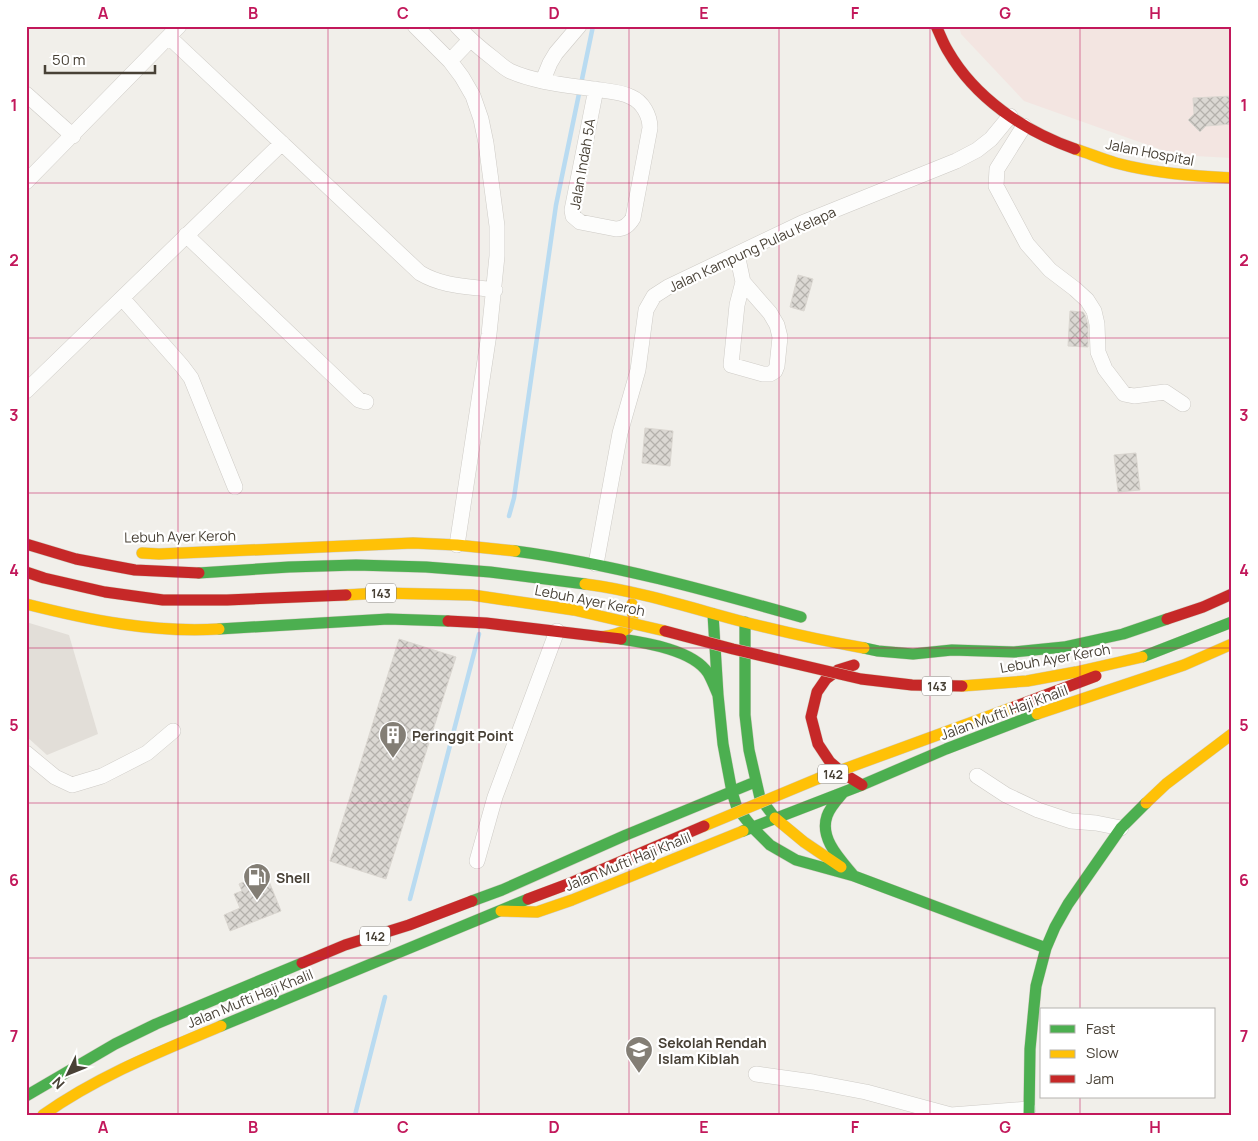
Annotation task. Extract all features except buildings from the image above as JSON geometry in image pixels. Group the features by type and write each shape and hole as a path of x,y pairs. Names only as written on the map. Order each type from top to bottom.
{"main road":[{"name":"Jalan Hospital","path":"936,26 941,40 969,81 989,100 1024,126 1076,150 1120,164 1184,175 1232,178"},
{"path":"26,543 82,549"},
{"path":"26,543 76,559 135,570 199,573 289,567 426,567 490,572 610,587 745,622 878,651 914,648 1014,652 1064,647 1123,634 1203,607 1232,594"},
{"name":"Lebuh Ayer Keroh","path":"134,553 404,543 457,545 548,555 596,564 661,578 813,620"},
{"name":"Lebuh Ayer Keroh","path":"26,572 104,592 163,600 227,600 380,593 472,596 574,610 861,678 912,685 965,686 1027,681 1142,657"},
{"path":"602,637 616,635 625,631 632,623 635,613 632,604 627,598 621,592 610,587"},
{"path":"26,604 109,623 156,629 215,630 388,619 486,623 635,641 673,650 698,661 708,673 718,695"},
{"path":"713,614 723,744 732,792 738,808 752,827 770,845 796,860 854,876 1046,948"},
{"path":"745,622 745,715 749,750 760,798 775,818 804,842 854,876"},
{"name":"142","path":"501,911 817,780 1060,690 1232,622"},
{"name":"Jalan Mufti Haji Khalil","path":"43,1115 68,1097 105,1076 144,1058 501,911 537,912 572,900 752,827 862,786 946,749 1036,714 1184,665 1232,644"},
{"path":"862,786 830,762 818,744 811,717 817,692 826,679 838,670 914,648"},
{"path":"1028,1112 1030,1049 1036,986 1046,948 1055,927 1068,904 1121,828 1166,784 1232,734"},
{"name":"Jalan Mufti Haji Khalil","path":"26,1096 115,1044 156,1024 345,945 409,925 509,887 626,835 756,782"},
{"path":"843,793 833,802 824,823 826,835 854,876"}],"street":[{"path":"415,26 450,61 462,77 472,96 481,119 486,143 497,226 498,256 495,290 457,545"},
{"path":"457,26 470,40 508,70 530,78 594,89"},
{"path":"543,80 550,63 579,26"},
{"path":"26,182 174,31 282,143 420,273 432,280 446,284 495,290"},
{"path":"450,61 470,40"},
{"name":"Jalan Indah 5A","path":"594,89 631,97 644,109 650,118 650,128 633,218 630,223 621,229 580,222 573,216 572,210 594,89"},
{"path":"26,94 73,136"},
{"name":"Jalan Kampung Pulau Kelapa","path":"596,564 620,433 638,370 646,310 654,296 668,287 802,223 956,161 977,150 991,138 1010,116"},
{"path":"1024,126 998,168 996,186 1027,244 1050,270 1075,288 1091,306 1097,324 1098,352 1105,369 1124,394 1134,396 1165,392 1183,404"},
{"path":"26,390 282,143"},
{"path":"186,235 359,400 366,402"},
{"path":"737,254 743,282 737,305 731,365 763,374 770,374 775,371 777,366 780,337 777,325 770,313 743,282"},
{"path":"122,298 191,378 235,487"},
{"path":"477,862 495,797 557,631"},
{"path":"26,753 55,777 72,785 102,776 147,753 173,731"},
{"path":"976,776 1006,795 1038,810 1071,821 1121,828"},
{"path":"756,1074 866,1092 951,1115 1028,1112"}],"shaded area":[{"path":"959,26 1232,26 1232,158 1176,155 1024,101 961,34"},
{"path":"26,622 69,635 98,734 47,755 26,736"}],"waterway":[{"path":"509,516 514,498 556,205 593,26"},
{"path":"410,899 479,634"},
{"path":"355,1115 385,997"}],"traffic: fast":[{"path":"515,551 623,570 801,617"},
{"path":"199,573 356,565 426,567 490,572 585,584"},
{"path":"713,614 723,744 737,808 752,827"},
{"path":"219,629 388,619 448,621"},
{"path":"864,648 913,654 952,650 1014,652 1064,647 1123,634 1167,619"},
{"path":"745,622 745,715 749,750 760,798 775,818"},
{"path":"1142,657 1232,622"},
{"path":"621,639 669,649 692,659 708,673 718,695"},
{"path":"743,831 1037,714"},
{"path":"472,901 755,782"},
{"path":"843,793 828,813 825,825 826,833 833,849 854,876"},
{"path":"1029,1115 1030,1049 1036,986 1046,948 1068,904 1121,828 1146,803"},
{"path":"752,827 770,845 796,860 854,876 1046,948"},
{"path":"221,1026 528,899"},
{"path":"26,1096 115,1044 156,1024 302,963"}],"traffic: slow":[{"path":"1075,149 1116,163 1159,172 1232,178"},
{"path":"142,553 159,554 413,543 515,551"},
{"path":"585,584 645,595 759,626 864,648"},
{"path":"346,595 380,593 472,595 574,610 665,631"},
{"path":"26,604 121,624 170,629 219,629"},
{"path":"601,637 616,634 627,629 632,619 632,604"},
{"path":"1037,714 1184,665 1232,644"},
{"path":"962,686 1027,681 1142,657"},
{"path":"704,826 817,779 1014,707"},
{"path":"1146,803 1166,784 1232,734"},
{"path":"775,818 804,842 841,867"},
{"path":"501,911 537,912 572,900 743,831"},
{"path":"43,1115 85,1088 152,1055 221,1026"}],"traffic: jam":[{"path":"936,26 946,48 959,68 987,98 1002,111 1037,133 1075,149"},
{"path":"26,544 76,559 135,570 199,573"},
{"path":"26,572 105,592 163,600 227,600 346,595"},
{"path":"1167,619 1203,607 1232,594"},
{"path":"448,621 486,623 621,639"},
{"path":"665,631 861,679 912,685 962,686"},
{"path":"854,665 838,670 826,679 817,692 811,717 818,744 830,762 844,774 862,785"},
{"path":"1014,707 1096,676"},
{"path":"528,899 704,826"},
{"path":"302,963 345,945 409,925 472,901"}],"place":[{"name":"Peringgit Point","path":"393,759"},
{"name":"Shell","path":"257,901"},
{"name":"Sekolah Rendah Islam Kiblah","path":"639,1074"}]}
